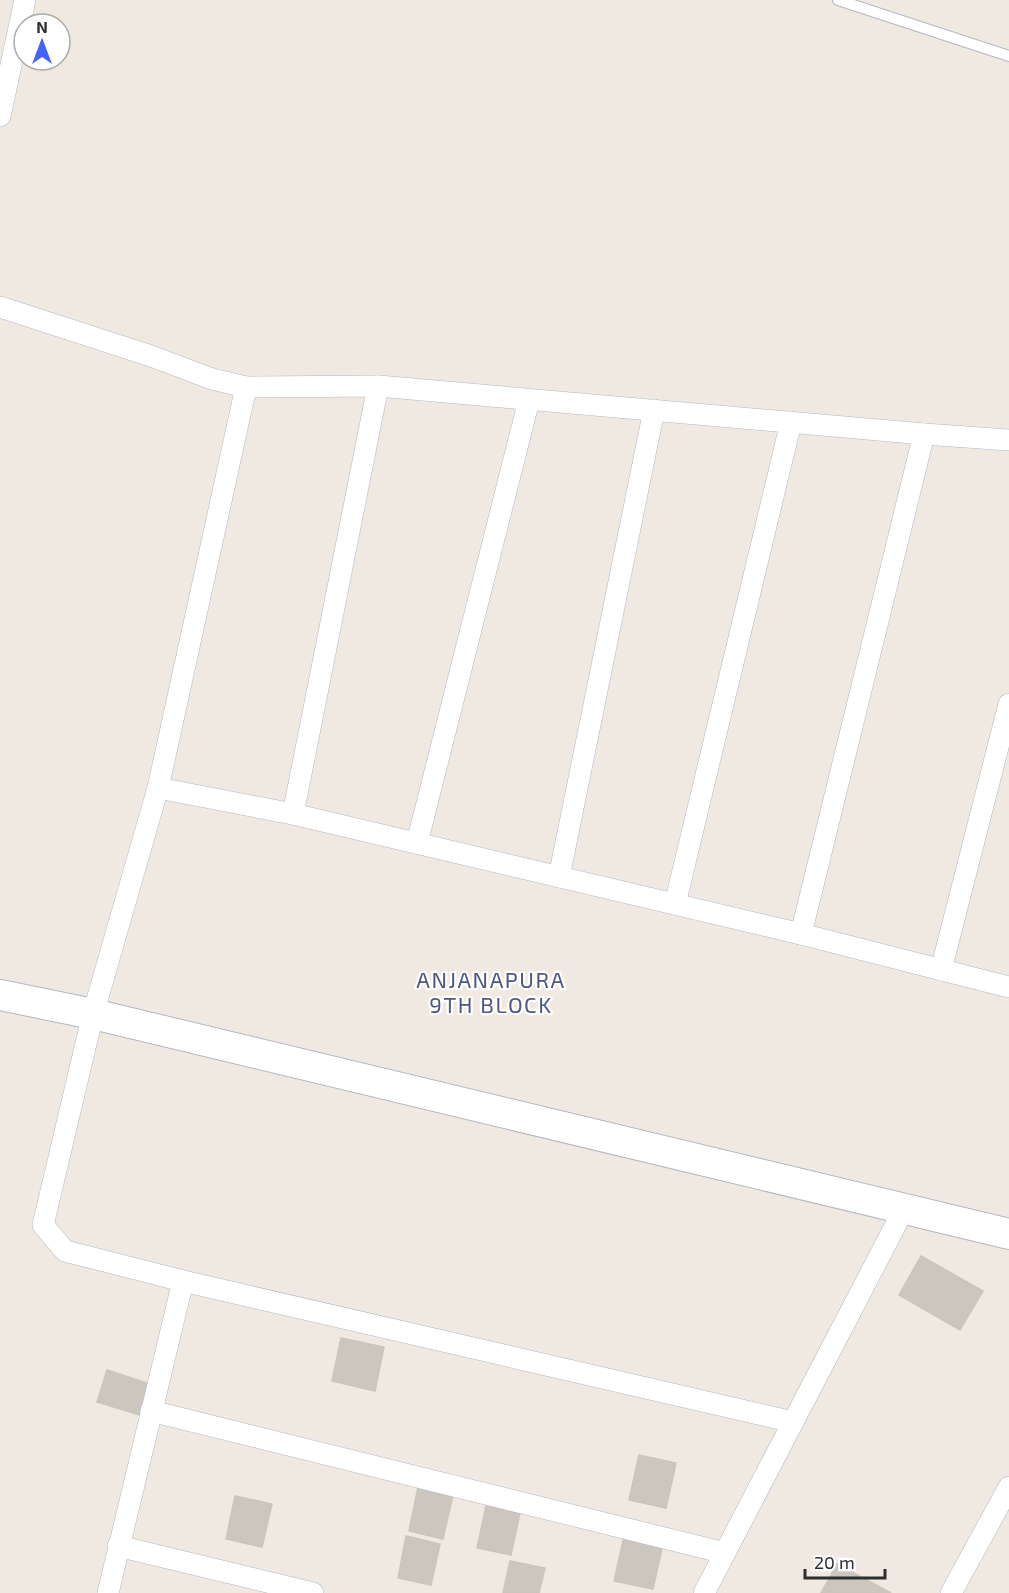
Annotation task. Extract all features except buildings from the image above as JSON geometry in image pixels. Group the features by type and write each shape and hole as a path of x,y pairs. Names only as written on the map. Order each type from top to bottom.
{"main road":[{"path":"0,995 93,1014 1009,1234"}],"street":[{"path":"0,116 25,0"},
{"path":"0,307 151,356 212,379 246,387 378,386 1009,440"},
{"path":"293,814 378,386"},
{"path":"246,387 158,788 93,1014 44,1225 65,1251 183,1281 793,1422"},
{"path":"417,843 529,400"},
{"path":"559,877 654,410"},
{"path":"675,904 791,422"},
{"path":"801,934 924,434"},
{"path":"941,970 1009,704"},
{"path":"158,788 293,814 801,934 1009,987"},
{"path":"704,1593 904,1209"},
{"path":"108,1593 183,1281"},
{"path":"151,1411 725,1553"},
{"path":"951,1593 1009,1487"},
{"path":"118,1546 313,1593"}],"lane":[{"path":"838,0 1009,56"}],"district":[{"name":"ANJANAPURA 9TH BLOCK","path":"491,992"}]}
